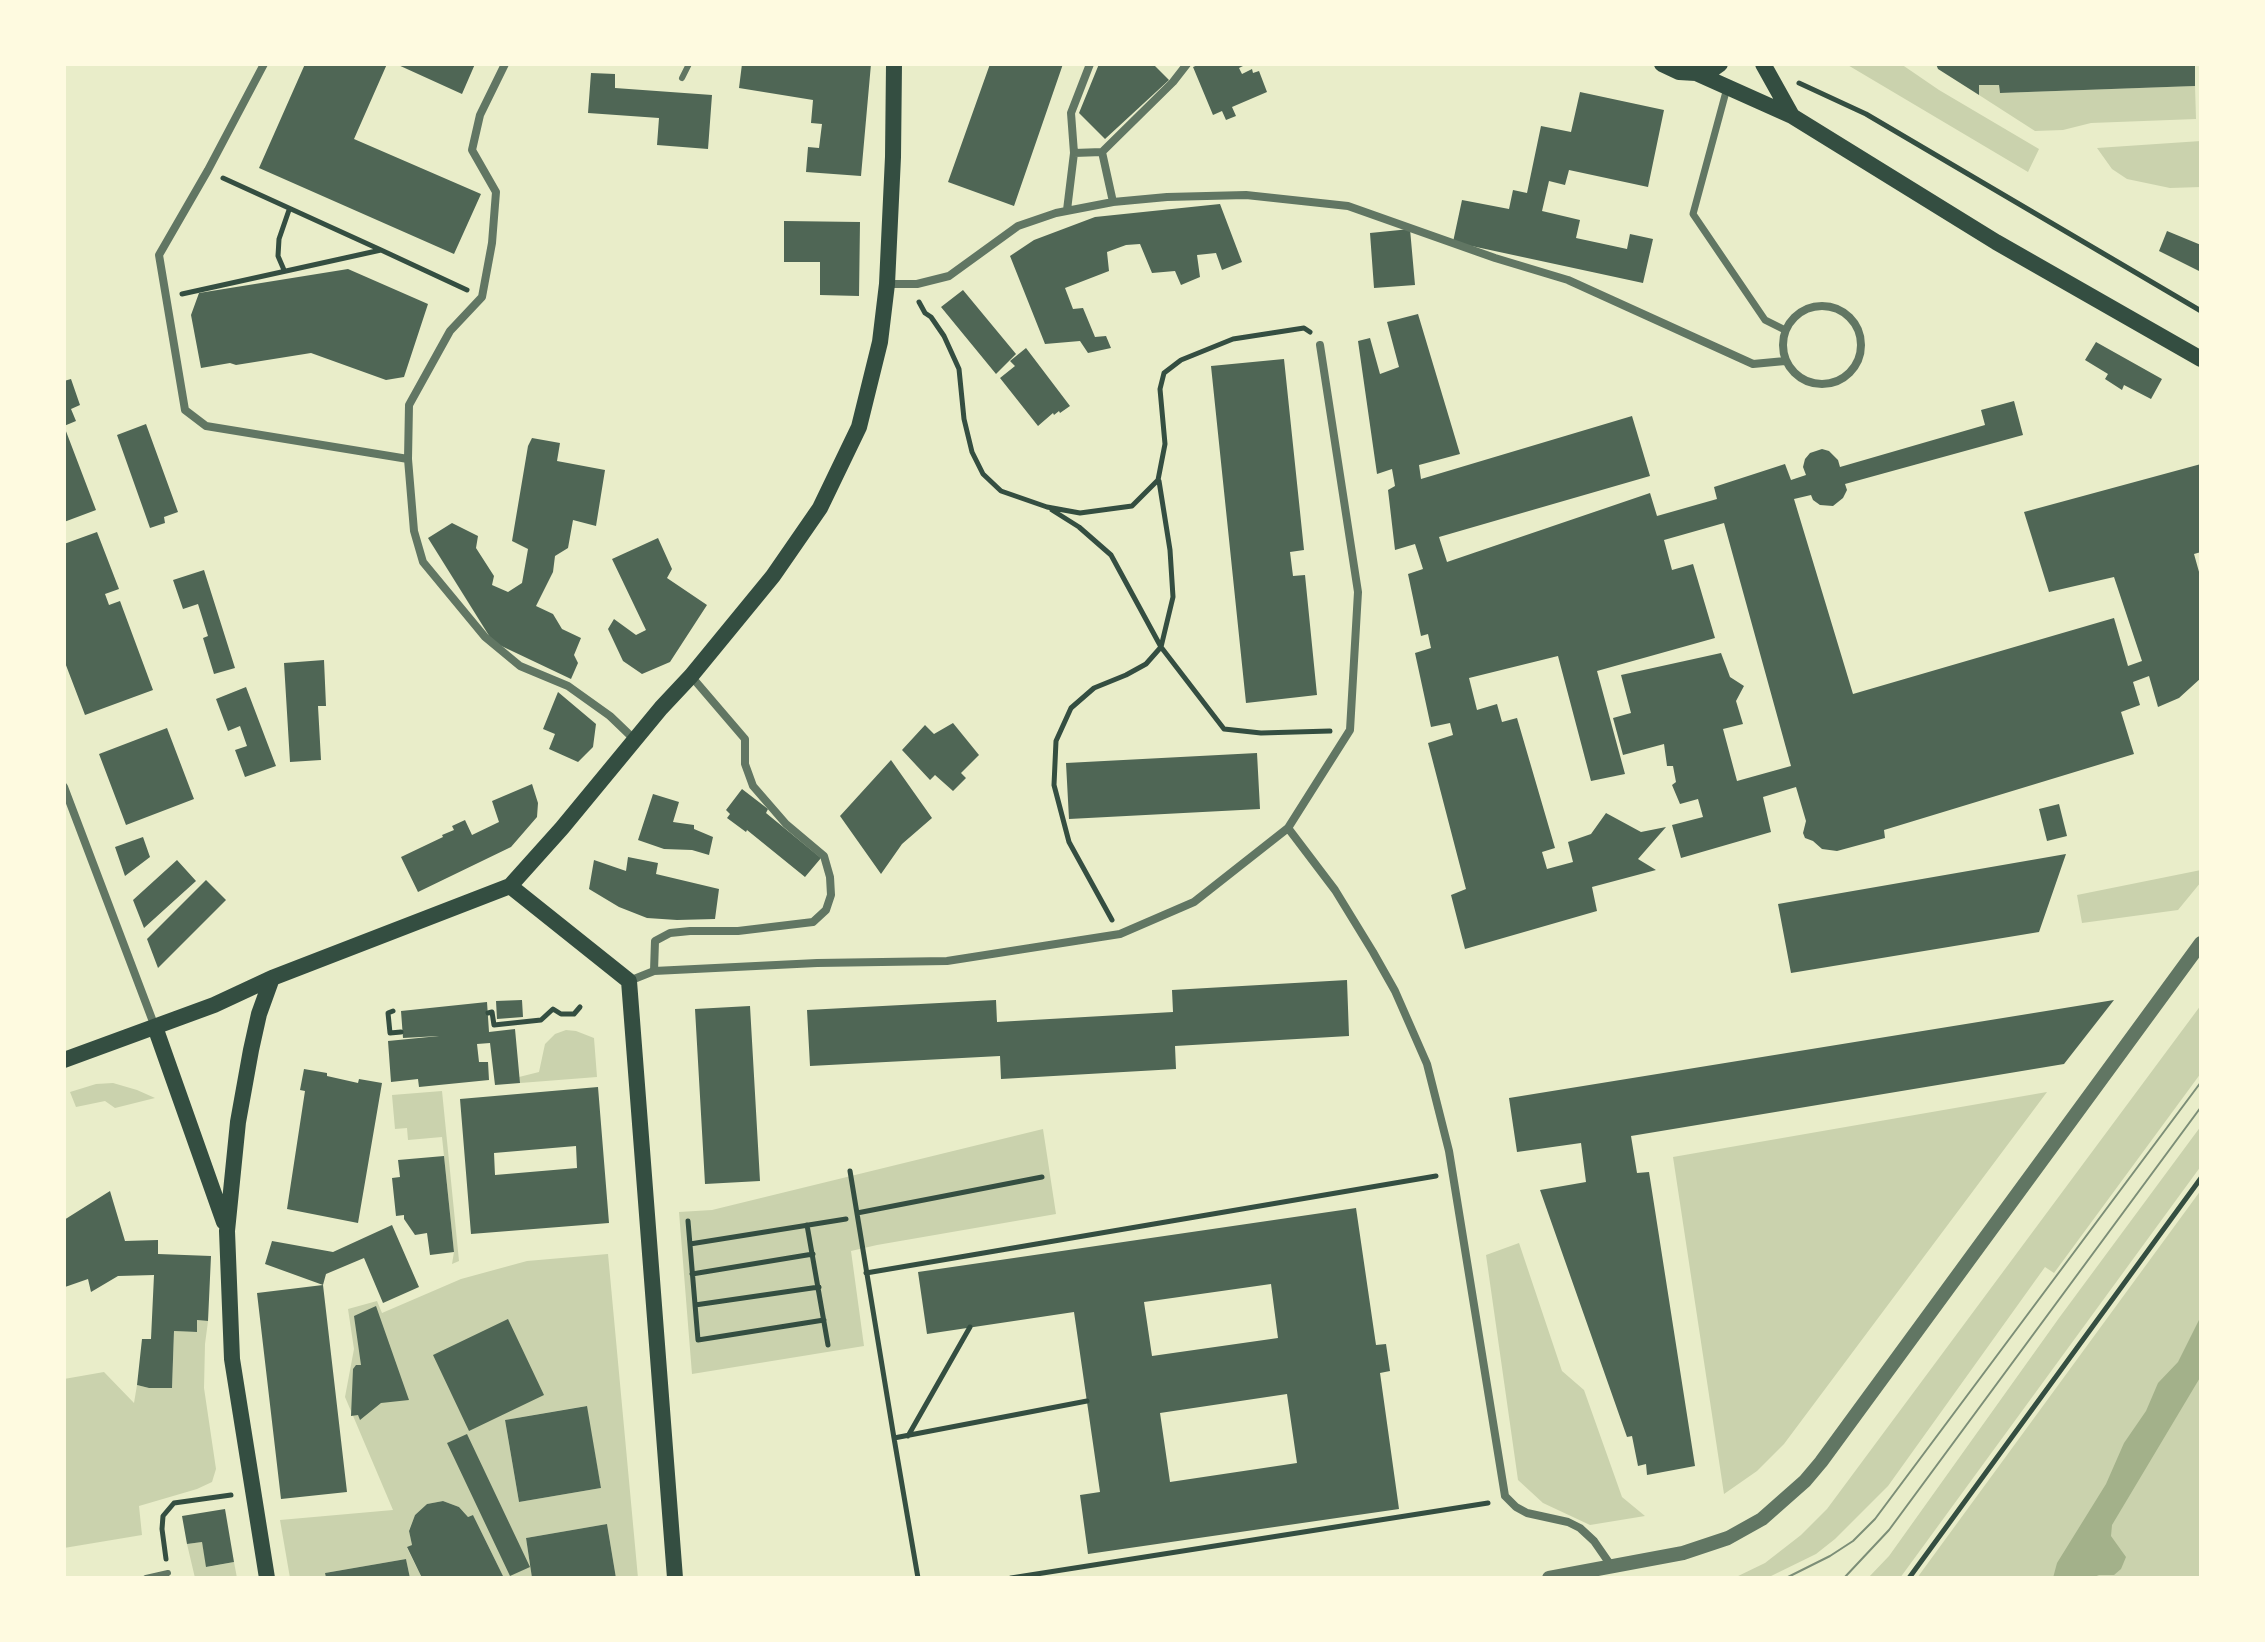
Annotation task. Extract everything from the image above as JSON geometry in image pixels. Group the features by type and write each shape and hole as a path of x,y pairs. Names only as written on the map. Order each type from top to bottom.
{"main road":[{"path":"64,1060 214,1005 272,978 510,886 691,676 773,576 820,508 859,427 880,342 887,284 894,64"},
{"path":"1662,64 1679,72 1696,73 1720,64"},
{"path":"1763,65 1792,116"},
{"path":"1696,73 1792,116 1996,242 2201,359"},
{"path":"510,886 629,981 675,1578"},
{"path":"267,1578 232,1359 227,1231 238,1122 259,1014 272,978"},
{"path":"155,1027 227,1231"}],"street":[{"path":"264,64 159,255 185,410 206,426 408,459"},
{"path":"505,64 480,115 472,150 496,192 492,243 482,297 450,331 409,405 408,459 414,531 423,562 485,637 520,666 568,686 610,716 636,740"},
{"path":"1067,210 1074,153 1071,113 1090,64"},
{"path":"1074,153 1102,152 1173,82 1187,64"},
{"path":"1727,88 1693,214 1765,320 1785,330"},
{"path":"1102,152 1113,202"},
{"path":"887,284 917,284 949,276 1018,226 1067,210 1167,197 1246,195 1348,206 1495,258 1568,280 1753,364 1785,361"},
{"path":"1829,306 1842,311 1859,331 1859,358 1842,379 1830,384 1803,380 1792,372 1785,361 1782,340 1785,330 1792,318 1803,310 1829,306"},
{"path":"629,981 654,971 817,963 947,961 1120,934 1194,902 1288,828 1350,730 1358,592 1320,345"},
{"path":"654,971 655,941 670,933 738,931 813,922 826,910 831,895 824,856 786,824 753,786 745,764 745,739 691,676"},
{"path":"64,787 155,1027"},
{"path":"1288,828 1335,890 1395,991 1427,1064 1452,1173 1505,1496 1527,1513 1568,1522 1580,1528 1594,1541 1613,1573"},
{"path":"1549,1578 1613,1573 1728,1538 1762,1519 1805,1481 2201,943"}],"lane":[{"path":"682,78 689,64"},
{"path":"146,1578 168,1573"}],"path":[{"path":"1763,65 1866,114 2201,311"},
{"path":"208,170 482,297"},
{"path":"284,270 278,256 279,239 289,210"},
{"path":"166,297 381,250"},
{"path":"917,284 919,305 944,336 959,369 964,419 972,452 983,474 1001,491 1047,507 1080,513 1132,506 1158,480"},
{"path":"1120,934 1069,842 1054,785 1056,741 1071,708 1094,688 1146,664 1161,647 1173,597 1170,550 1158,480 1165,444 1160,389 1164,373 1181,360 1233,339 1304,328 1313,334 1320,345"},
{"path":"1047,507 1079,527 1111,555 1161,647 1224,729 1261,733 1350,730"},
{"path":"488,1013 492,1012 494,1025 541,1020 553,1009 561,1014 574,1014 580,1007"},
{"path":"393,1011 388,1013 390,1033 401,1032"},
{"path":"850,1171 918,1578"},
{"path":"866,1273 1452,1173"},
{"path":"857,1213 1042,1177"},
{"path":"1909,1578 2201,1178"},
{"path":"690,1244 846,1219"},
{"path":"688,1221 698,1340 824,1320"},
{"path":"807,1225 828,1345"},
{"path":"692,1274 813,1254"},
{"path":"695,1305 819,1287"},
{"path":"908,1436 970,1327"},
{"path":"894,1438 1087,1401"},
{"path":"168,1573 163,1516 174,1503 239,1493"},
{"path":"1011,1578 1509,1500"}],"shaded area":[{"path":"1846,64 1901,64 2039,149 2028,172"},
{"path":"1979,85 1999,85 2000,93 2195,86 2196,119 2091,123 2063,130 2035,131 1979,95"},
{"path":"2201,141 2201,187 2170,188 2127,179 2112,169 2097,148"},
{"path":"2201,870 2201,882 2178,910 2082,923 2077,895"},
{"path":"2201,1005 2201,1073 2054,1273 2045,1267 1888,1486 1816,1554 1767,1578 1734,1578 1765,1563 1801,1535 1827,1509"},
{"path":"566,1030 594,1038 597,1077 520,1083 519,1077 539,1072 545,1044 555,1034"},
{"path":"113,1083 155,1098 115,1108 105,1101 76,1107 70,1092 96,1084"},
{"path":"442,1091 459,1261 452,1264 454,1252 442,1137 408,1140 407,1128 395,1129 392,1095"},
{"path":"2047,1092 1784,1444 1757,1471 1724,1494 1673,1157"},
{"path":"2201,1126 2201,1166 1900,1578 1868,1578 1889,1556"},
{"path":"1043,1129 1056,1214 851,1251 864,1346 692,1374 679,1212 712,1210"},
{"path":"2201,1190 2201,1578 1917,1578"},
{"path":"1519,1243 1562,1371 1584,1390 1622,1497 1645,1516 1590,1525 1543,1503 1518,1480 1486,1255"},
{"path":"608,1254 638,1578 616,1578 607,1524 526,1538 532,1578 504,1578 473,1515 468,1517 459,1507 443,1501 427,1504 415,1515 409,1530 412,1545 407,1548 422,1578 410,1578 406,1559 325,1573 326,1578 290,1578 280,1520 393,1510 345,1397 354,1349 348,1309 377,1301 382,1313 461,1279 527,1261","holes":["586,1406 601,1488 519,1502 505,1420"]},
{"path":"2201,1316 2201,1376 2112,1525 2111,1536 2126,1557 2121,1569 2114,1575 2092,1578 2053,1578 2057,1563 2106,1484 2124,1443 2146,1411 2158,1383 2178,1362"},
{"path":"197,1320 208,1321 204,1388 216,1469 212,1482 139,1506 142,1535 64,1548 64,1379 104,1372 134,1403 137,1385 172,1387 174,1331 196,1332"},
{"path":"202,1542 207,1567 234,1562 237,1578 195,1578 187,1544"}],"building":[{"path":"305,64 387,64 354,139 481,194 454,254 259,168"},
{"path":"396,64 475,64 462,94"},
{"path":"742,64 871,64 861,176 806,172 808,147 819,148 822,124 811,123 813,100 739,88"},
{"path":"990,64 1063,64 1014,206 948,182"},
{"path":"1099,64 1153,64 1169,80 1105,139 1079,113"},
{"path":"1200,64 1247,64 1239,68 1242,74 1252,69 1253,73 1259,71 1267,92 1232,107 1236,116 1226,120 1222,111 1213,115 1193,67"},
{"path":"1936,64 2195,64 2195,86 2000,93 1999,85 1979,85 1979,95 1938,69"},
{"path":"591,73 615,74 615,88 712,95 708,149 657,145 659,118 588,113"},
{"path":"1580,92 1664,110 1648,187 1569,170 1565,185 1549,181 1542,211 1580,220 1576,238 1627,249 1630,234 1653,239 1643,283 1453,242 1462,200 1509,209 1513,190 1527,193 1541,126 1571,132"},
{"path":"1220,204 1242,262 1222,270 1216,253 1197,255 1200,277 1181,285 1175,271 1152,273 1140,244 1107,252 1109,271 1065,288 1073,309 1083,308 1095,337 1106,336 1111,348 1088,353 1080,341 1045,344 1010,256 1034,240 1095,217"},
{"path":"784,221 860,222 859,296 820,295 820,262 784,262"},
{"path":"1410,229 1415,285 1374,288 1370,233"},
{"path":"2167,231 2201,245 2201,272 2159,251"},
{"path":"348,269 428,304 404,377 386,380 311,353 201,368 191,315 199,293"},
{"path":"963,290 1016,354 996,374 941,307"},
{"path":"1418,314 1460,454 1419,465 1421,479 1632,416 1650,476 1439,537 1447,562 1650,493 1657,516 1717,499 1714,487 1785,464 1791,480 1806,475 1803,467 1805,459 1810,453 1822,449 1838,460 1840,467 1985,425 1981,410 2014,401 2023,435 1845,484 1847,490 1843,498 1833,506 1820,505 1811,495 1794,499 1853,694 2114,618 2128,666 2142,661 2114,577 2049,592 2024,512 2201,464 2201,552 2194,554 2201,579 2201,678 2179,698 2158,707 2149,676 2133,682 2140,705 2121,712 2134,754 1884,830 1885,838 1837,851 1822,849 1805,838 1806,821 1796,787 1763,797 1771,832 1681,858 1672,825 1703,817 1698,799 1680,804 1672,785 1676,782 1673,766 1667,766 1664,744 1623,755 1613,718 1631,713 1621,675 1721,653 1730,677 1744,686 1736,701 1743,724 1723,729 1737,781 1791,766 1724,523 1664,540 1672,570 1693,564 1715,638 1597,671 1625,774 1591,781 1558,656 1469,678 1477,710 1497,704 1502,722 1517,718 1555,848 1542,852 1547,869 1573,862 1568,842 1591,834 1606,813 1641,832 1666,827 1638,859 1656,870 1592,887 1597,911 1465,949 1451,895 1466,889 1428,743 1453,735 1450,723 1431,727 1415,653 1431,648 1428,634 1421,636 1408,574 1423,569 1415,544 1395,550 1388,490 1395,486 1392,469 1377,474 1358,341 1370,338 1380,374 1399,367 1387,322"},
{"path":"2096,342 2162,379 2151,399 2124,385 2122,390 2105,379 2108,374 2085,360"},
{"path":"1026,348 1070,406 1060,413 1053,413 1038,426 1000,378 1015,366 1010,361"},
{"path":"1284,359 1304,550 1290,552 1293,576 1305,575 1317,695 1246,703 1211,366"},
{"path":"71,379 80,405 71,409 76,421 64,426 64,381"},
{"path":"146,424 178,512 164,517 165,523 150,528 117,435"},
{"path":"64,426 96,510 64,522"},
{"path":"532,438 560,443 557,461 605,470 596,526 573,520 568,548 555,556 553,572 536,606 553,614 562,629 581,638 574,655 578,663 571,679 493,642 428,538 452,523 478,536 476,548 494,576 492,585 508,592 522,583 528,549 512,541 528,446"},
{"path":"97,532 119,589 105,594 109,605 120,601 153,690 85,715 64,660 64,544"},
{"path":"658,538 672,569 667,578 707,605 670,662 642,674 623,661 608,629 614,619 636,635 646,630 612,559"},
{"path":"204,570 235,668 214,674 203,638 208,636 198,604 183,609 173,580"},
{"path":"324,660 326,706 318,706 321,760 290,762 284,663"},
{"path":"246,687 276,766 245,777 235,750 247,746 240,726 228,731 216,699"},
{"path":"558,692 596,724 593,747 578,762 549,749 555,734 543,729"},
{"path":"953,723 979,755 961,773 966,778 953,791 935,775 930,780 902,750 925,725 934,734"},
{"path":"167,728 194,799 126,825 99,754"},
{"path":"1257,753 1260,809 1069,819 1066,763"},
{"path":"891,760 932,818 902,844 881,874 840,816"},
{"path":"532,784 538,803 537,817 511,847 418,892 401,857 443,837 454,830 452,826 465,820 472,835 499,822 492,801"},
{"path":"742,789 821,858 805,877 747,830 727,818 730,814 726,810"},
{"path":"653,794 679,802 673,822 694,825 694,829 713,837 709,855 692,850 664,849 638,840"},
{"path":"2059,804 2067,836 2047,841 2039,809"},
{"path":"143,837 150,857 125,876 115,847"},
{"path":"2066,854 2039,932 1791,973 1778,904"},
{"path":"628,857 658,863 656,874 719,889 715,919 647,918 619,907 589,889 594,860 626,871"},
{"path":"177,860 196,881 144,928 133,900"},
{"path":"206,880 226,900 158,968 147,939"},
{"path":"1347,980 1349,1036 1175,1046 1176,1069 1001,1079 1000,1056 810,1066 807,1010 996,1000 997,1022 1173,1012 1172,990"},
{"path":"522,1000 523,1017 497,1019 496,1001"},
{"path":"2114,1000 2064,1064 1631,1136 1637,1173 1649,1172 1695,1466 1647,1475 1646,1464 1638,1466 1632,1436 1627,1437 1540,1190 1586,1182 1581,1143 1517,1152 1509,1098"},
{"path":"487,1002 489,1032 515,1029 520,1083 495,1085 490,1043 477,1044 479,1062 488,1062 489,1080 419,1087 418,1079 391,1082 388,1041 439,1036 403,1038 401,1011"},
{"path":"750,1006 760,1181 705,1184 695,1009"},
{"path":"304,1069 358,1083 359,1079 382,1083 358,1223 287,1209 305,1091 300,1090"},
{"path":"598,1087 609,1223 471,1234 460,1099","holes":["576,1146 577,1168 495,1175 494,1153"]},
{"path":"444,1156 454,1252 430,1255 427,1233 415,1235 404,1215 396,1216 392,1178 400,1177 398,1160"},
{"path":"110,1191 125,1241 158,1240 158,1254 211,1256 208,1321 197,1320 197,1332 174,1331 172,1388 137,1385 142,1339 151,1339 154,1275 118,1276 91,1292 88,1279 65,1287 64,1220"},
{"path":"1356,1208 1376,1345 1386,1344 1390,1371 1380,1373 1399,1509 1088,1554 1080,1495 1100,1492 1074,1312 927,1334 918,1272","holes":["1271,1284 1278,1338 1152,1356 1144,1302","1287,1394 1297,1463 1170,1482 1160,1413"]},
{"path":"392,1225 419,1287 383,1303 364,1258 326,1274 323,1285 265,1264 272,1241 333,1252"},
{"path":"323,1285 347,1492 281,1499 257,1293"},
{"path":"376,1306 409,1400 381,1403 360,1420 358,1415 351,1416 353,1369 361,1365 354,1316"},
{"path":"508,1319 544,1395 469,1431 433,1355"},
{"path":"587,1406 601,1488 519,1502 505,1420"},
{"path":"467,1434 530,1567 510,1576 447,1443"},
{"path":"443,1501 459,1507 468,1517 473,1515 504,1578 422,1578 407,1547 412,1545 409,1531 415,1515 427,1504"},
{"path":"225,1509 234,1562 206,1567 202,1542 187,1544 182,1516"},
{"path":"607,1524 616,1578 532,1578 526,1538"},
{"path":"406,1559 410,1578 326,1578 325,1573"}],"tram line":[{"path":"1786,1578 1853,1541 1875,1519 2201,1082"},
{"path":"1844,1578 1889,1530 2201,1107"}]}
